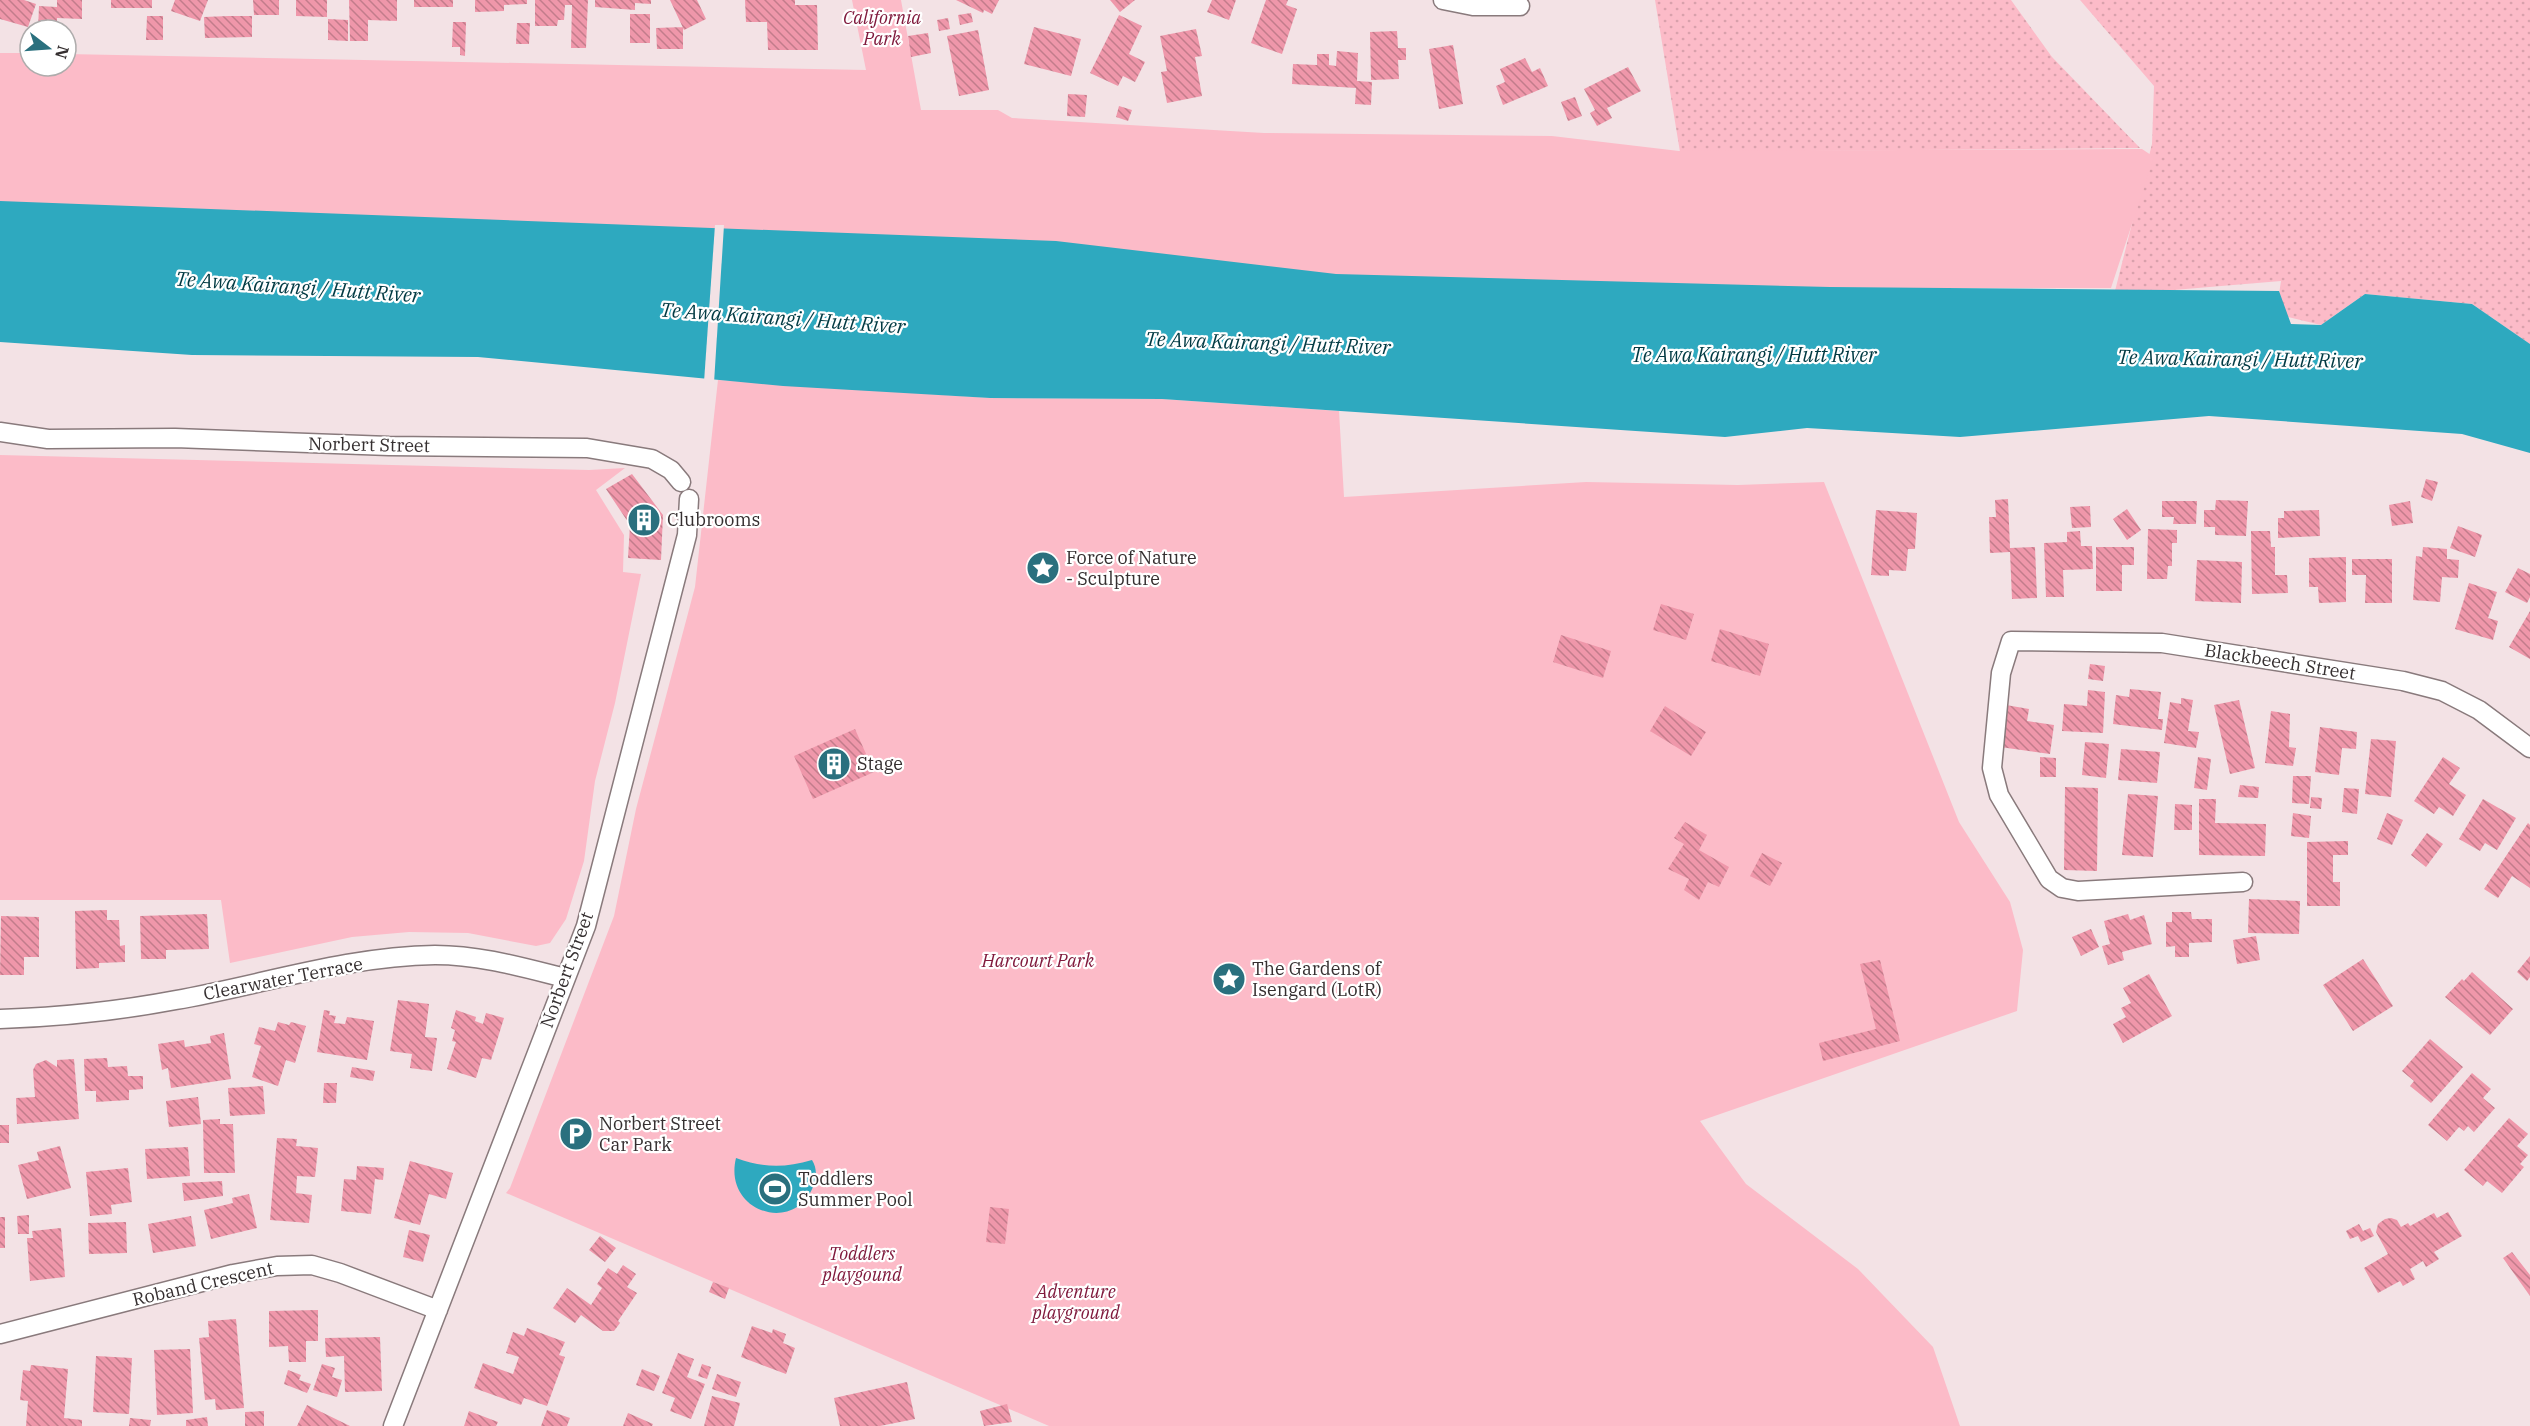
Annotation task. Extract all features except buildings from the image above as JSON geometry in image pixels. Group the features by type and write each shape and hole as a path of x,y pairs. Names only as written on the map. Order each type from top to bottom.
{"street":[{"path":"1443,0 1473,6 1520,6"},
{"name":"Norbert Street","path":"0,432 48,440 175,438 389,446 587,448 652,459 670,470 681,482"},
{"name":"Norbert Street","path":"393,1426 586,926 687,535 689,499"},
{"name":"Blackbeech Street","path":"2243,882 2078,891 2062,888 2049,879 1998,795 1994,781 1992,768 2001,673 2011,641 2162,643 2403,681 2442,691 2479,710 2530,748"},
{"name":"Clearwater Terrace","path":"0,1019 70,1016 176,1000 314,971 374,961 435,955 487,958 565,978"},
{"name":"Roband Crescent","path":"0,1334 232,1274 277,1266 312,1265 340,1273 438,1310"}],"green space":[{"name":"California Park","path":"852,0 901,0 921,110 998,110 1012,118 1264,133 1552,136 1679,151 2142,149 2154,157 2111,288 1527,288 0,209 0,53 18,53 18,78 78,78 78,54 866,70"},
{"path":"1655,0 2011,0 2052,57 2140,148 1680,152"},
{"path":"2080,0 2530,0 2530,344 2472,304 2365,294 2321,325 2276,314 2281,281 2114,295 2152,144 2154,86"},
{"name":"Harcourt Park","path":"718,380 990,398 1162,399 1339,411 1344,497 1586,482 1738,485 1824,482 1959,822 2010,902 2023,950 2017,1011 1700,1121 1746,1184 1858,1269 1933,1347 1960,1426 1049,1426 506,1193 510,1188 614,916 636,809 695,587"},
{"path":"0,455 589,470 625,468 596,490 624,535 623,572 641,574 615,703 595,781 584,861 566,919 550,943 536,946 468,933 409,932 352,937 230,963 221,900 0,900"}],"water":[{"name":"Te Awa Kairangi / Hutt River","path":"0,201 1056,241 1336,274 1830,287 2279,291 2291,324 2321,325 2365,294 2472,304 2530,344 2530,453 2462,434 2209,416 1960,437 1807,428 1725,437 1162,399 990,398 783,386 478,357 192,355 0,342"},
{"name":"Toddlers Summer Pool","path":"736,1158 755,1164 774,1166 812,1160 816,1169 813,1187 803,1202 791,1210 776,1213 762,1210 749,1203 740,1192 735,1176"}],"pier":[{"path":"715,225 724,225 714,383 704,382"}],"place":[{"name":"Clubrooms","path":"644,520"},
{"name":"Force of Nature - Sculpture","path":"1043,568"},
{"name":"Stage","path":"834,764"},
{"name":"The Gardens of Isengard (LotR)","path":"1229,979"},
{"name":"Norbert Street Car Park","path":"576,1134"},
{"name":"Toddlers Summer Pool","path":"775,1189"}],"park label":[{"name":"Toddlers playgound","path":"862,1264"},
{"name":"Adventure playground","path":"1076,1302"}]}
